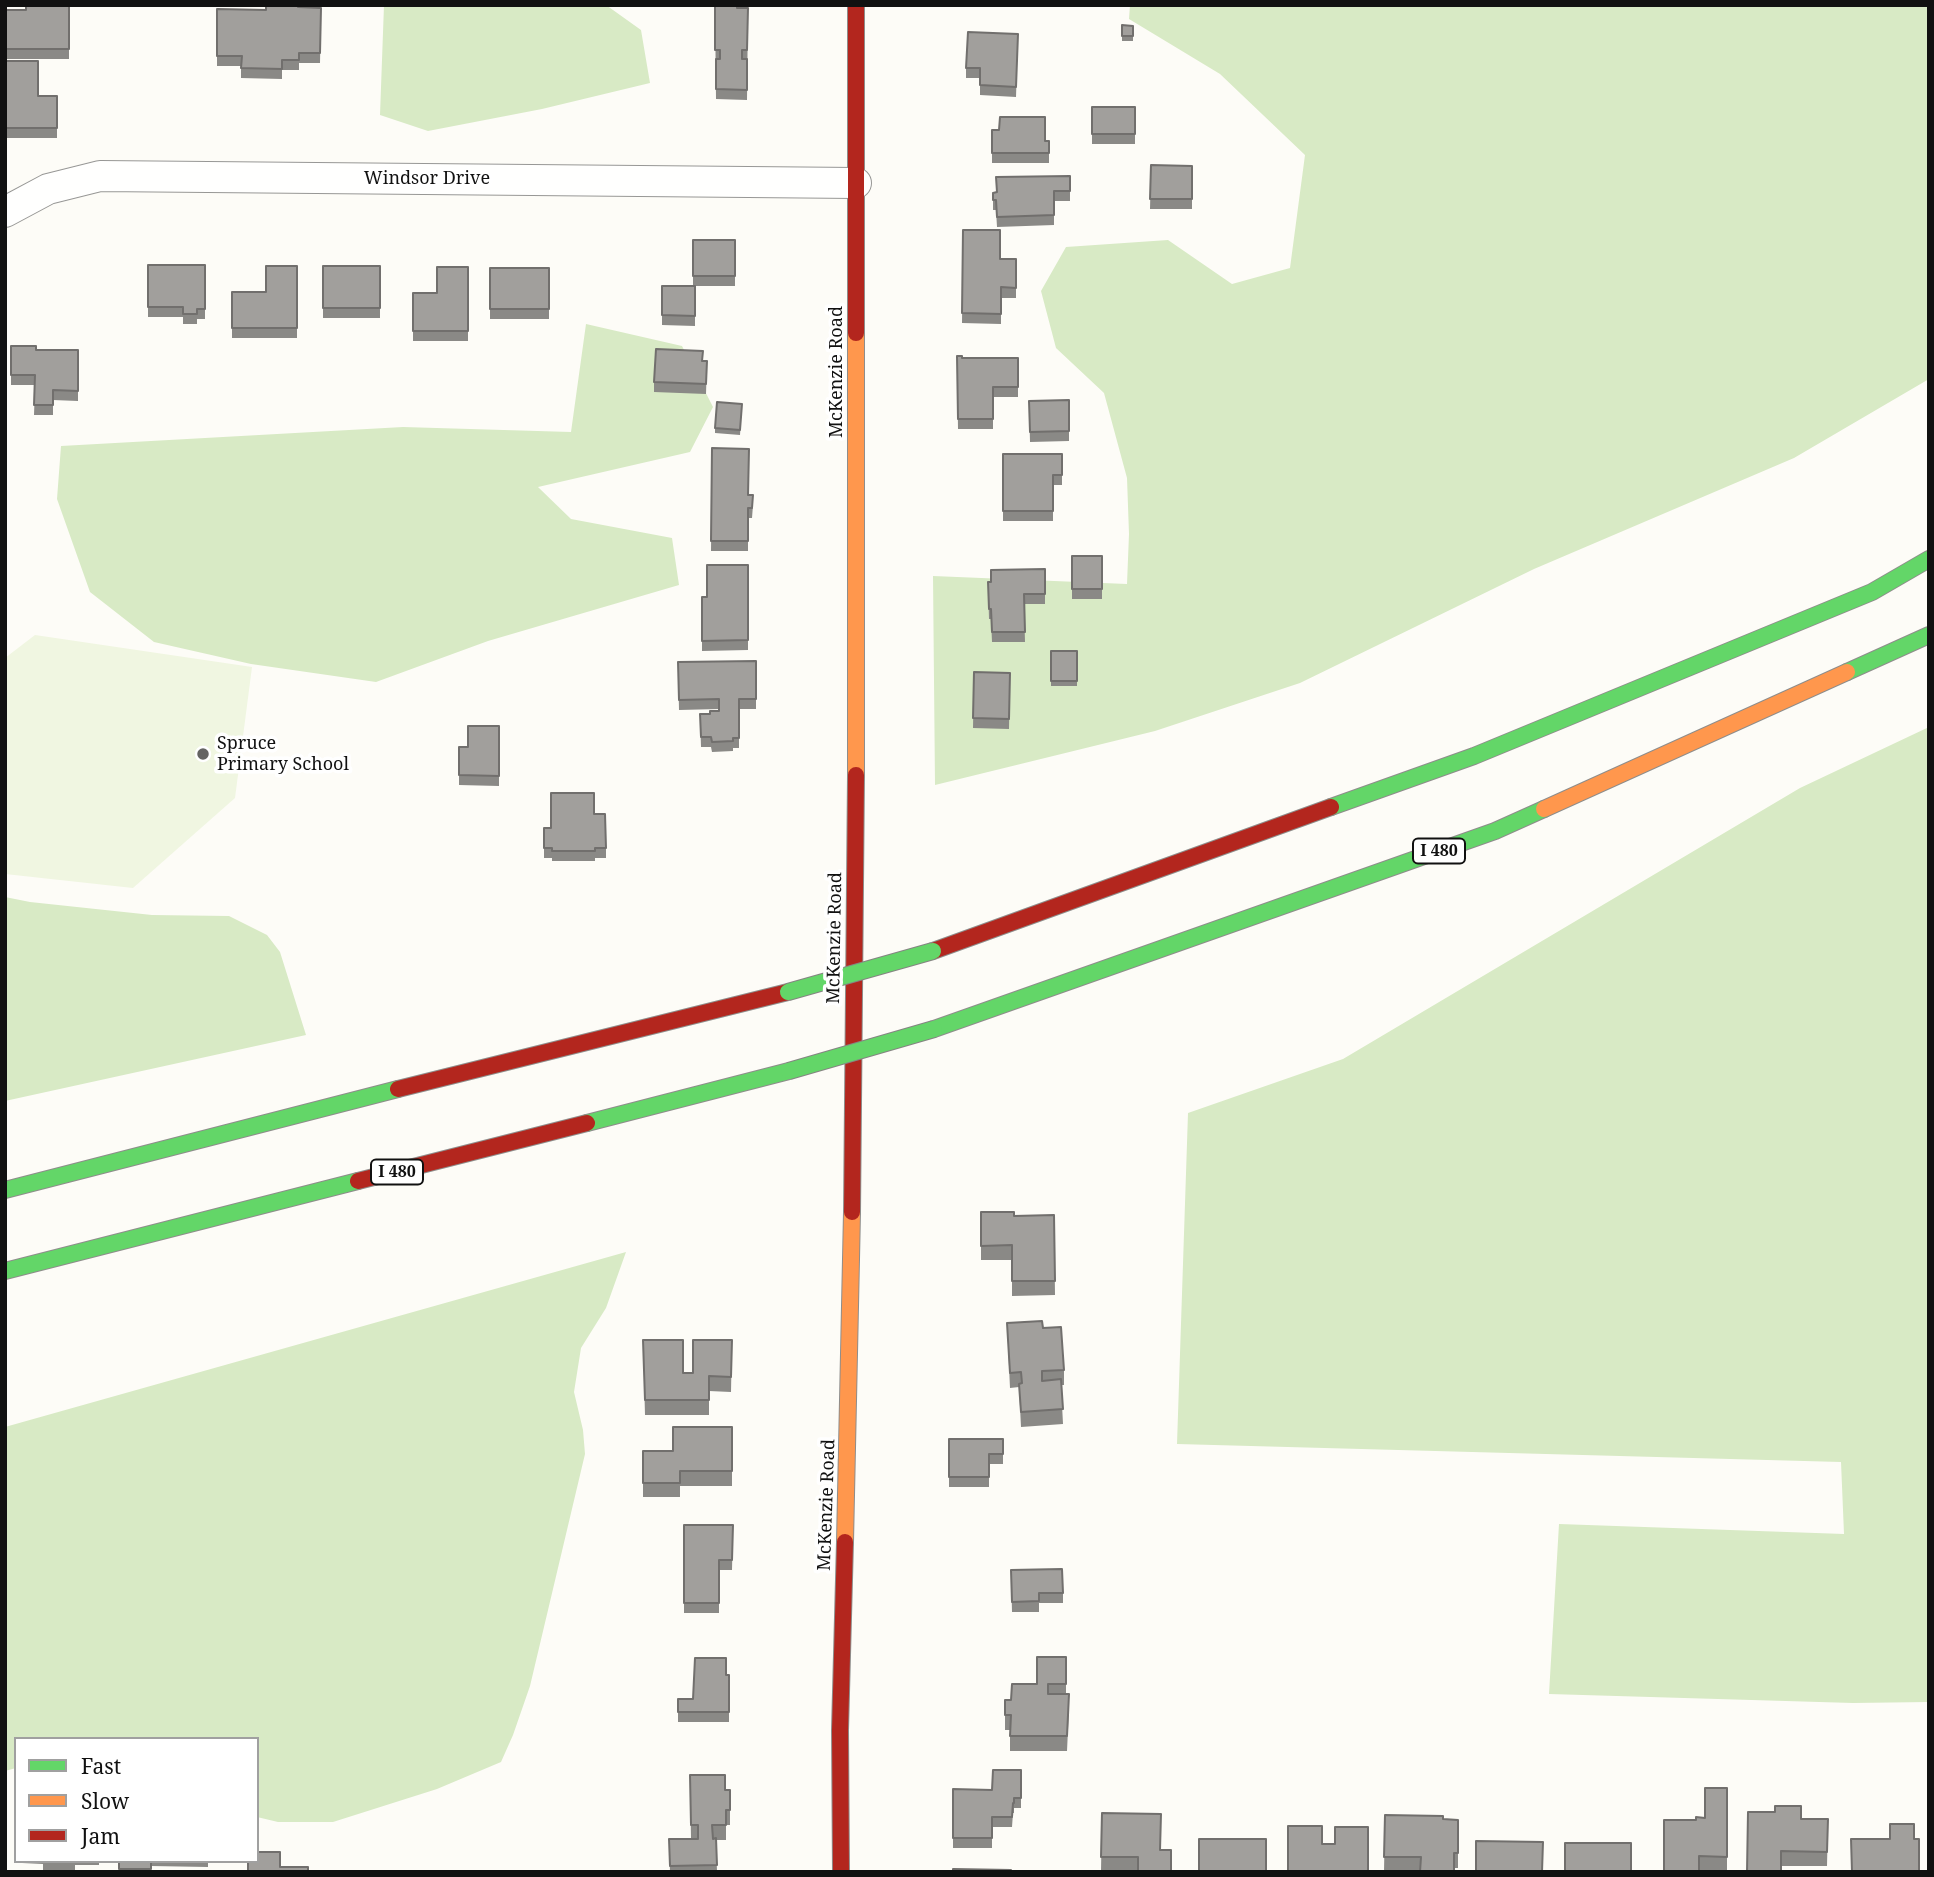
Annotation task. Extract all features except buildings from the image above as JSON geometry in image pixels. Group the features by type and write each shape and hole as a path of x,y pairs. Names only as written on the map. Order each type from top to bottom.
{"main road":[{"name":"McKenzie Road","path":"841,1872 840,1730 851,1322 856,833 856,5"},
{"path":"5,1189 788,992 933,951 1474,756 1872,592 1929,559"},
{"name":"I 480","path":"5,1271 789,1071 934,1029 1495,831 1929,635"}],"street":[{"name":"Windsor Drive","path":"5,212 48,189 100,176 856,183"}],"green space":[{"path":"384,5 606,5 641,30 650,83 542,109 428,131 380,115"},
{"path":"1130,5 1929,5 1929,379 1794,458 1534,569 1300,683 1155,731 935,785 933,576 1127,584 1127,478 1104,393 1056,348 1041,291 1066,247 1168,240 1232,284 1290,268 1305,155 1220,74 1129,19"},
{"path":"586,324 682,346 713,407 690,452 538,487 571,519 672,538 679,585 488,641 376,682 251,664 154,642 90,592 57,499 61,446 403,427 571,432"},
{"path":"35,635 252,667 235,798 133,888 5,874 5,658"},
{"path":"1929,727 1929,1702 1853,1703 1549,1694 1559,1524 1844,1534 1841,1462 1177,1444 1188,1113 1343,1059 1800,788"},
{"path":"5,897 152,915 229,916 267,935 280,952 306,1035 5,1101"},
{"path":"626,1252 606,1308 581,1348 574,1392 583,1430 585,1454 530,1686 501,1762 437,1789 333,1822 278,1822 259,1817 259,1737 14,1737 14,1769 5,1771 5,1427"}],"traffic: fast":[{"path":"1331,807 1474,756 1872,592 1929,559"},
{"path":"1847,672 1929,635"},
{"path":"934,1029 1495,831 1544,809"},
{"path":"788,992 933,951"},
{"path":"789,1071 934,1029"},
{"path":"587,1123 789,1071"},
{"path":"5,1190 398,1089"},
{"path":"5,1271 358,1181"}],"traffic: slow":[{"path":"856,333 856,775"},
{"path":"1544,809 1847,672"},
{"path":"845,1542 852,1212"}],"traffic: jam":[{"path":"856,5 856,333"},
{"path":"852,1212 856,775"},
{"path":"933,951 1331,807"},
{"path":"398,1089 788,992"},
{"path":"358,1181 587,1123"},
{"path":"841,1872 840,1730 845,1542"}],"place":[{"name":"Spruce Primary School","path":"203,754"}]}
